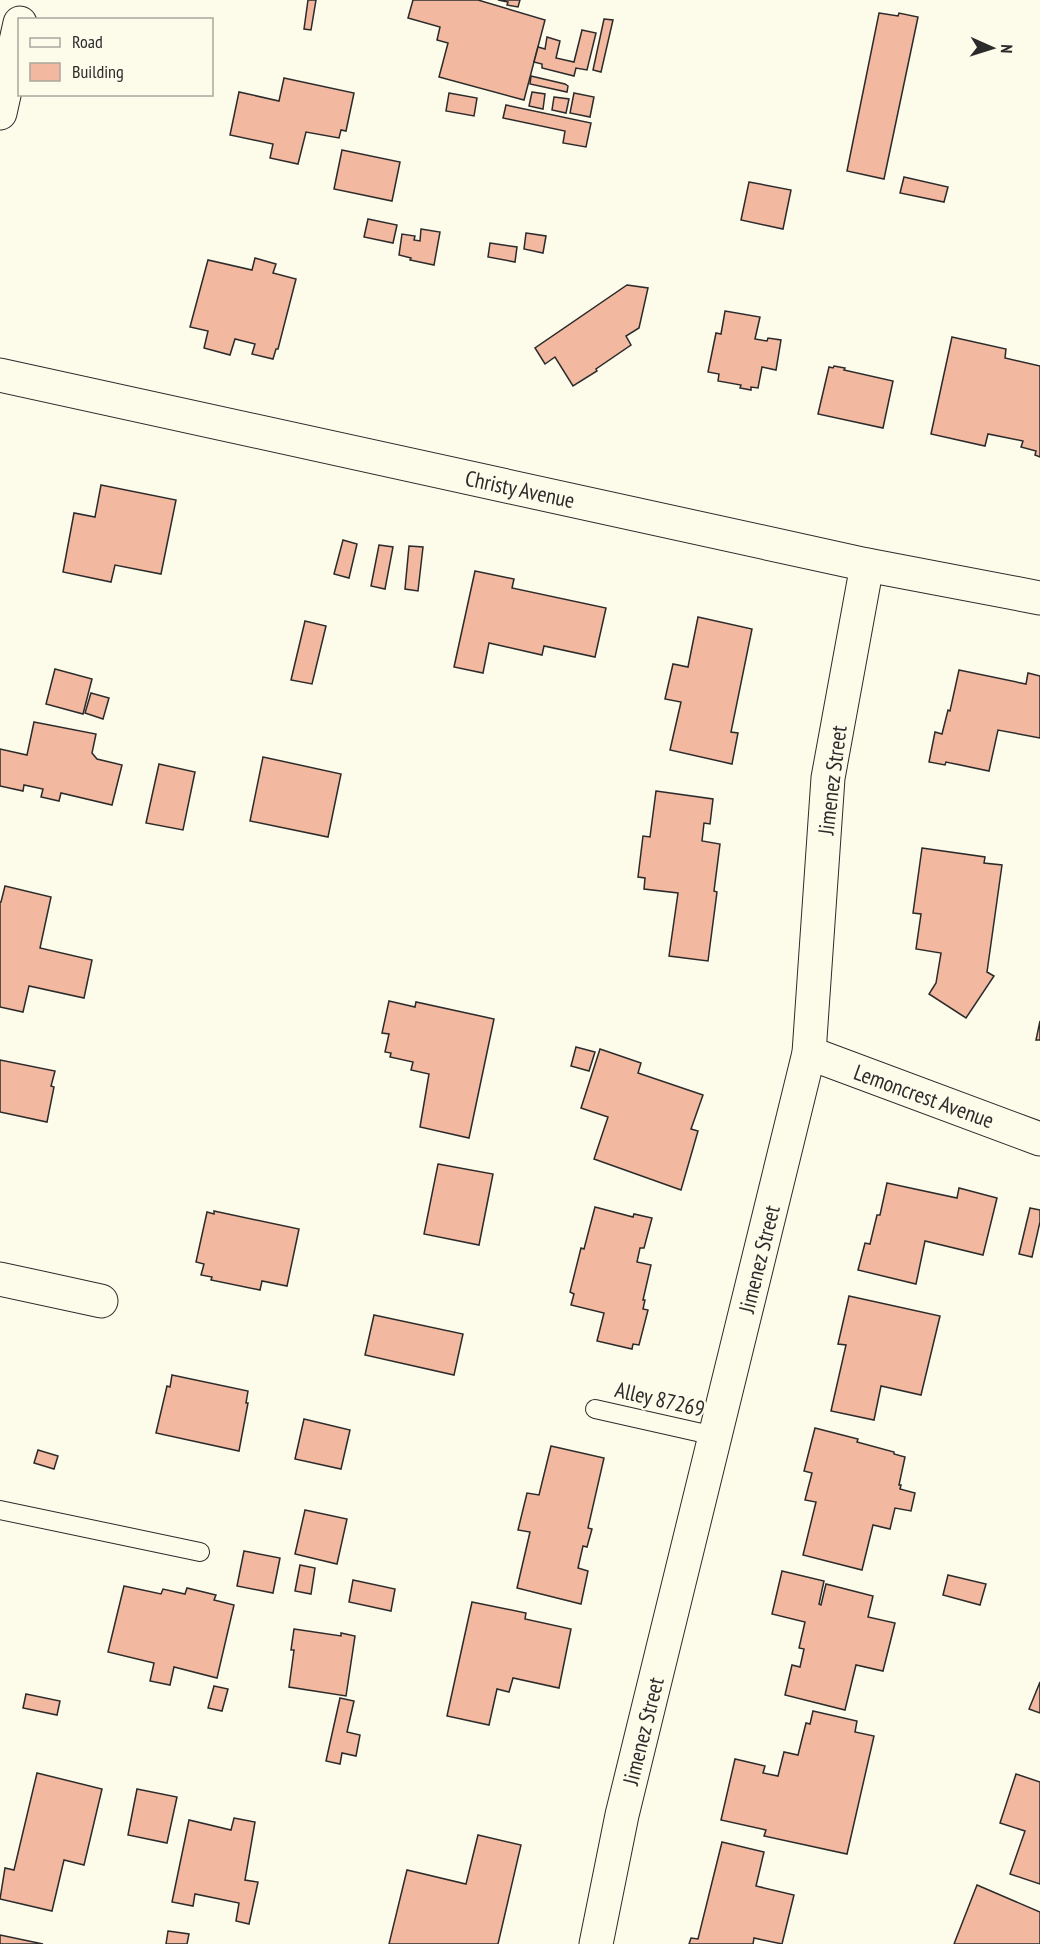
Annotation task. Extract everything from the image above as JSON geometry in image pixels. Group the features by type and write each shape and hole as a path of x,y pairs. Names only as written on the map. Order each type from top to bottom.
{"street":[{"path":"21,18 24,0"},
{"path":"0,113 18,30"},
{"name":"Christy Avenue","path":"0,375 867,565 1040,598"},
{"name":"Jimenez Street","path":"596,1944 622,1815 809,1053 828,778 867,565"},
{"name":"Lemoncrest Avenue","path":"809,1053 1040,1139"},
{"path":"0,1279 101,1301"}],"lane":[{"name":"Alley 87269","path":"595,1409 715,1436"},
{"path":"0,1510 200,1552"}],"building":[{"path":"308,0 316,0 311,30 304,29"},
{"path":"413,0 478,0 545,20 524,100 439,77 448,43 437,40 440,27 408,18"},
{"path":"498,0 520,0 518,7"},
{"path":"879,13 898,16 899,13 918,17 884,179 847,171"},
{"path":"604,19 613,20 601,72 593,70"},
{"path":"582,30 596,33 587,70 576,68 574,76 542,68 542,64 534,62 538,47 545,49 547,37 560,41 556,58 574,62"},
{"path":"531,76 565,84 568,86 567,92 530,84"},
{"path":"284,78 354,93 346,131 341,130 339,138 306,132 298,164 270,158 273,144 230,135 239,92 279,101"},
{"path":"532,92 545,94 543,109 529,106"},
{"path":"449,93 477,98 474,116 446,111"},
{"path":"574,93 594,97 590,117 570,113"},
{"path":"554,97 569,99 566,113 552,110"},
{"path":"506,105 591,123 586,147 563,143 565,131 503,118"},
{"path":"342,150 400,162 392,201 334,189"},
{"path":"904,177 948,187 944,202 900,193"},
{"path":"749,182 791,190 783,229 741,220"},
{"path":"368,219 397,225 393,243 364,237"},
{"path":"421,229 440,232 434,265 399,255 402,234 415,236 414,240 420,241"},
{"path":"526,233 546,236 543,253 524,249"},
{"path":"490,243 517,247 515,262 488,257"},
{"path":"255,258 276,264 273,273 296,279 278,349 273,359 252,354 255,344 235,339 230,355 204,348 208,331 190,327 208,260 252,270"},
{"path":"627,285 648,288 639,328 626,336 631,345 573,386 555,357 545,364 535,348"},
{"path":"725,311 760,317 755,339 781,340 776,370 762,367 758,388 751,387 751,390 740,388 741,385 718,381 719,374 708,372 716,333 721,334"},
{"path":"952,337 1006,349 1005,358 1040,366 1040,457 1035,455 1036,451 1021,447 1023,441 988,434 985,446 931,434"},
{"path":"834,366 893,381 883,428 818,414 829,367"},
{"path":"101,485 176,500 161,574 115,565 111,582 63,572 74,513 95,517"},
{"path":"343,540 357,544 349,578 334,574"},
{"path":"379,545 393,547 385,589 371,586"},
{"path":"409,546 423,547 418,591 405,589"},
{"path":"475,571 514,579 512,588 606,608 595,657 544,646 542,655 489,643 483,673 454,667"},
{"path":"698,617 752,629 731,732 738,733 732,764 670,750 681,702 665,699 673,664 688,667"},
{"path":"305,621 326,626 312,684 291,680"},
{"path":"55,669 92,679 83,714 46,704"},
{"path":"959,670 1026,684 1028,673 1040,676 1040,738 998,730 989,771 946,762 945,765 929,762 935,732 942,734 948,710 950,711"},
{"path":"91,693 109,698 103,719 85,713"},
{"path":"34,722 96,734 92,753 97,759 122,765 112,805 61,793 59,801 41,797 43,789 24,785 23,791 0,786 0,749 27,755"},
{"path":"263,757 341,774 328,837 250,821"},
{"path":"159,764 195,772 183,830 146,823"},
{"path":"656,791 713,799 710,824 704,823 702,841 720,844 714,891 717,892 708,961 669,956 678,893 644,889 645,878 638,877 643,836 650,837"},
{"path":"922,848 985,857 984,863 1002,865 987,972 994,976 966,1018 929,994 936,983 941,953 916,949 921,914 913,913"},
{"path":"5,886 51,897 40,948 92,960 84,998 29,986 23,1012 0,1007 0,902"},
{"path":"389,1001 415,1007 416,1002 494,1019 469,1138 420,1127 429,1074 411,1070 413,1062 390,1057 391,1053 385,1052 389,1034 382,1033"},
{"path":"1040,1021 1040,1040 1036,1040"},
{"path":"576,1047 595,1052 589,1071 571,1066"},
{"path":"600,1049 641,1063 638,1073 703,1095 691,1129 698,1131 681,1190 594,1159 608,1117 581,1108"},
{"path":"0,1060 55,1071 47,1122 0,1112"},
{"path":"438,1164 493,1174 479,1245 424,1234"},
{"path":"887,1183 957,1198 959,1188 997,1198 983,1255 925,1241 916,1284 858,1270 865,1243 870,1244 877,1215 880,1215"},
{"path":"595,1207 633,1217 634,1214 652,1218 644,1248 640,1248 637,1262 651,1265 643,1300 645,1300 643,1309 648,1310 639,1345 633,1344 632,1349 597,1341 604,1313 571,1305 574,1294 570,1292 581,1248 584,1249"},
{"path":"1030,1208 1040,1210 1040,1222 1032,1257 1019,1254"},
{"path":"214,1211 299,1229 287,1286 262,1281 260,1290 211,1280 212,1277 201,1275 204,1264 196,1262 207,1212 214,1214"},
{"path":"849,1296 940,1316 921,1395 881,1386 874,1420 831,1411 846,1345 838,1344"},
{"path":"374,1315 463,1334 454,1375 365,1355"},
{"path":"172,1375 248,1391 239,1451 156,1433 167,1386 170,1387"},
{"path":"304,1419 350,1430 341,1469 295,1459"},
{"path":"815,1428 858,1439 857,1442 905,1457 899,1485 901,1485 900,1489 915,1493 911,1511 895,1508 890,1529 873,1525 862,1570 803,1555 816,1502 805,1500 812,1473 804,1471"},
{"path":"551,1446 604,1458 588,1528 592,1529 587,1547 583,1546 578,1568 588,1571 581,1604 517,1588 530,1532 518,1530 527,1493 539,1495"},
{"path":"38,1450 58,1456 54,1469 34,1463"},
{"path":"305,1510 347,1519 337,1564 295,1554"},
{"path":"244,1551 280,1558 273,1593 237,1586"},
{"path":"300,1565 315,1568 311,1594 295,1591"},
{"path":"782,1571 824,1581 819,1604 821,1605 826,1584 873,1596 868,1617 895,1623 883,1671 856,1665 845,1710 785,1695 792,1665 800,1667 804,1649 799,1648 805,1622 772,1614"},
{"path":"948,1575 986,1584 980,1605 943,1595"},
{"path":"353,1580 395,1589 391,1611 349,1602"},
{"path":"124,1586 161,1594 163,1589 185,1594 187,1588 216,1595 214,1600 234,1605 217,1678 174,1667 170,1685 150,1681 154,1663 108,1652"},
{"path":"472,1602 526,1613 525,1619 571,1629 559,1688 513,1678 509,1692 497,1689 489,1725 447,1716"},
{"path":"294,1629 355,1636 346,1696 289,1687 294,1650 291,1650"},
{"path":"1040,1682 1040,1713 1029,1709"},
{"path":"214,1686 228,1689 222,1711 208,1708"},
{"path":"26,1694 60,1701 57,1715 23,1708"},
{"path":"340,1698 354,1701 347,1732 360,1735 356,1756 342,1753 340,1764 326,1761"},
{"path":"813,1711 857,1721 855,1732 874,1736 847,1854 764,1836 766,1830 721,1820 735,1759 765,1766 763,1773 778,1776 784,1752 798,1755 806,1723 810,1724"},
{"path":"37,1773 102,1789 84,1865 64,1860 52,1911 0,1899 5,1868 14,1870"},
{"path":"1016,1774 1040,1782 1040,1884 1010,1874 1025,1831 1000,1823"},
{"path":"137,1789 177,1797 167,1843 128,1835"},
{"path":"234,1818 255,1822 245,1880 258,1882 249,1924 236,1921 239,1903 195,1894 193,1906 172,1902 189,1820 231,1830"},
{"path":"478,1835 521,1845 498,1944 389,1944 407,1870 466,1884"},
{"path":"722,1842 764,1852 756,1886 794,1895 782,1944 754,1938 753,1944 689,1944 691,1938 698,1939"},
{"path":"977,1885 1040,1912 1040,1944 954,1944"},
{"path":"168,1931 189,1934 187,1944 166,1944"},
{"path":"0,1935 43,1944 0,1944"}]}
